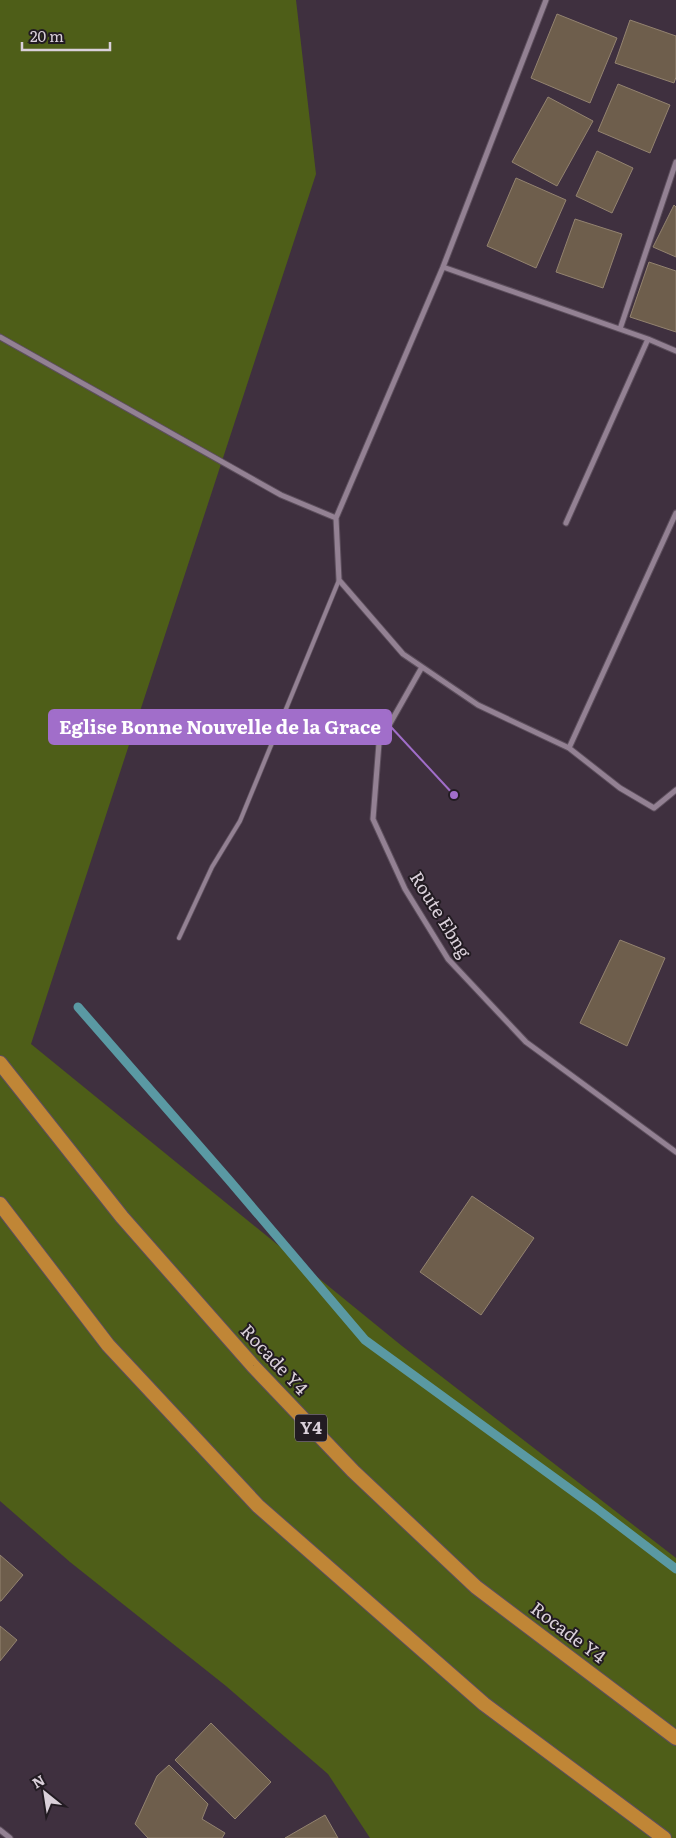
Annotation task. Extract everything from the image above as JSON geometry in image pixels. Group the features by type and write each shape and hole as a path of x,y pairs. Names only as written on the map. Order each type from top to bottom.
{"highway":[{"name":"Rocade Y4","path":"0,1063 122,1216 254,1366 353,1471 476,1586 676,1738"},
{"path":"0,1204 108,1345 258,1506 484,1704 664,1838"}],"street":[{"path":"546,0 444,267 336,518 339,580 403,654 478,705 569,748 620,788 654,808 676,790"},
{"path":"620,329 676,162"},
{"path":"444,267 648,339 676,351"},
{"path":"0,337 281,495 336,518"},
{"path":"566,523 648,339"},
{"path":"569,748 676,512"},
{"name":"Route Ebng","path":"422,667 379,742 373,819 405,889 448,959 526,1042 676,1152"},
{"path":"0,1830 10,1838"}],"lane":[{"path":"179,938 212,867 240,821 339,580"}],"green space":[{"path":"0,0 296,0 316,174 31,1044 402,1346 676,1558 676,1838 370,1838 328,1774 226,1686 70,1562 0,1501"}],"building":[{"path":"557,14 617,38 590,103 531,78"},
{"path":"630,20 676,36 676,77 674,83 615,63"},
{"path":"618,84 670,105 650,153 598,131"},
{"path":"548,97 593,121 557,186 512,162"},
{"path":"597,151 633,168 612,213 576,196"},
{"path":"516,178 566,200 536,268 487,246"},
{"path":"674,205 676,207 676,257 653,247"},
{"path":"575,219 622,234 603,288 556,272"},
{"path":"649,262 676,271 676,332 630,317"},
{"path":"620,940 665,958 627,1046 580,1023"},
{"path":"472,1196 534,1238 481,1315 420,1272"},
{"path":"0,1555 23,1575 1,1601 0,1601"},
{"path":"0,1626 17,1640 0,1661"},
{"path":"211,1723 271,1782 235,1819 175,1760"},
{"path":"169,1765 208,1804 202,1819 225,1833 222,1838 148,1838 135,1824 157,1776"},
{"path":"325,1815 338,1838 285,1838"}],"waterway":[{"path":"78,1007 365,1340 596,1508 676,1569"}],"place":[{"name":"Eglise Bonne Nouvelle de la Grace","path":"454,795"}]}
